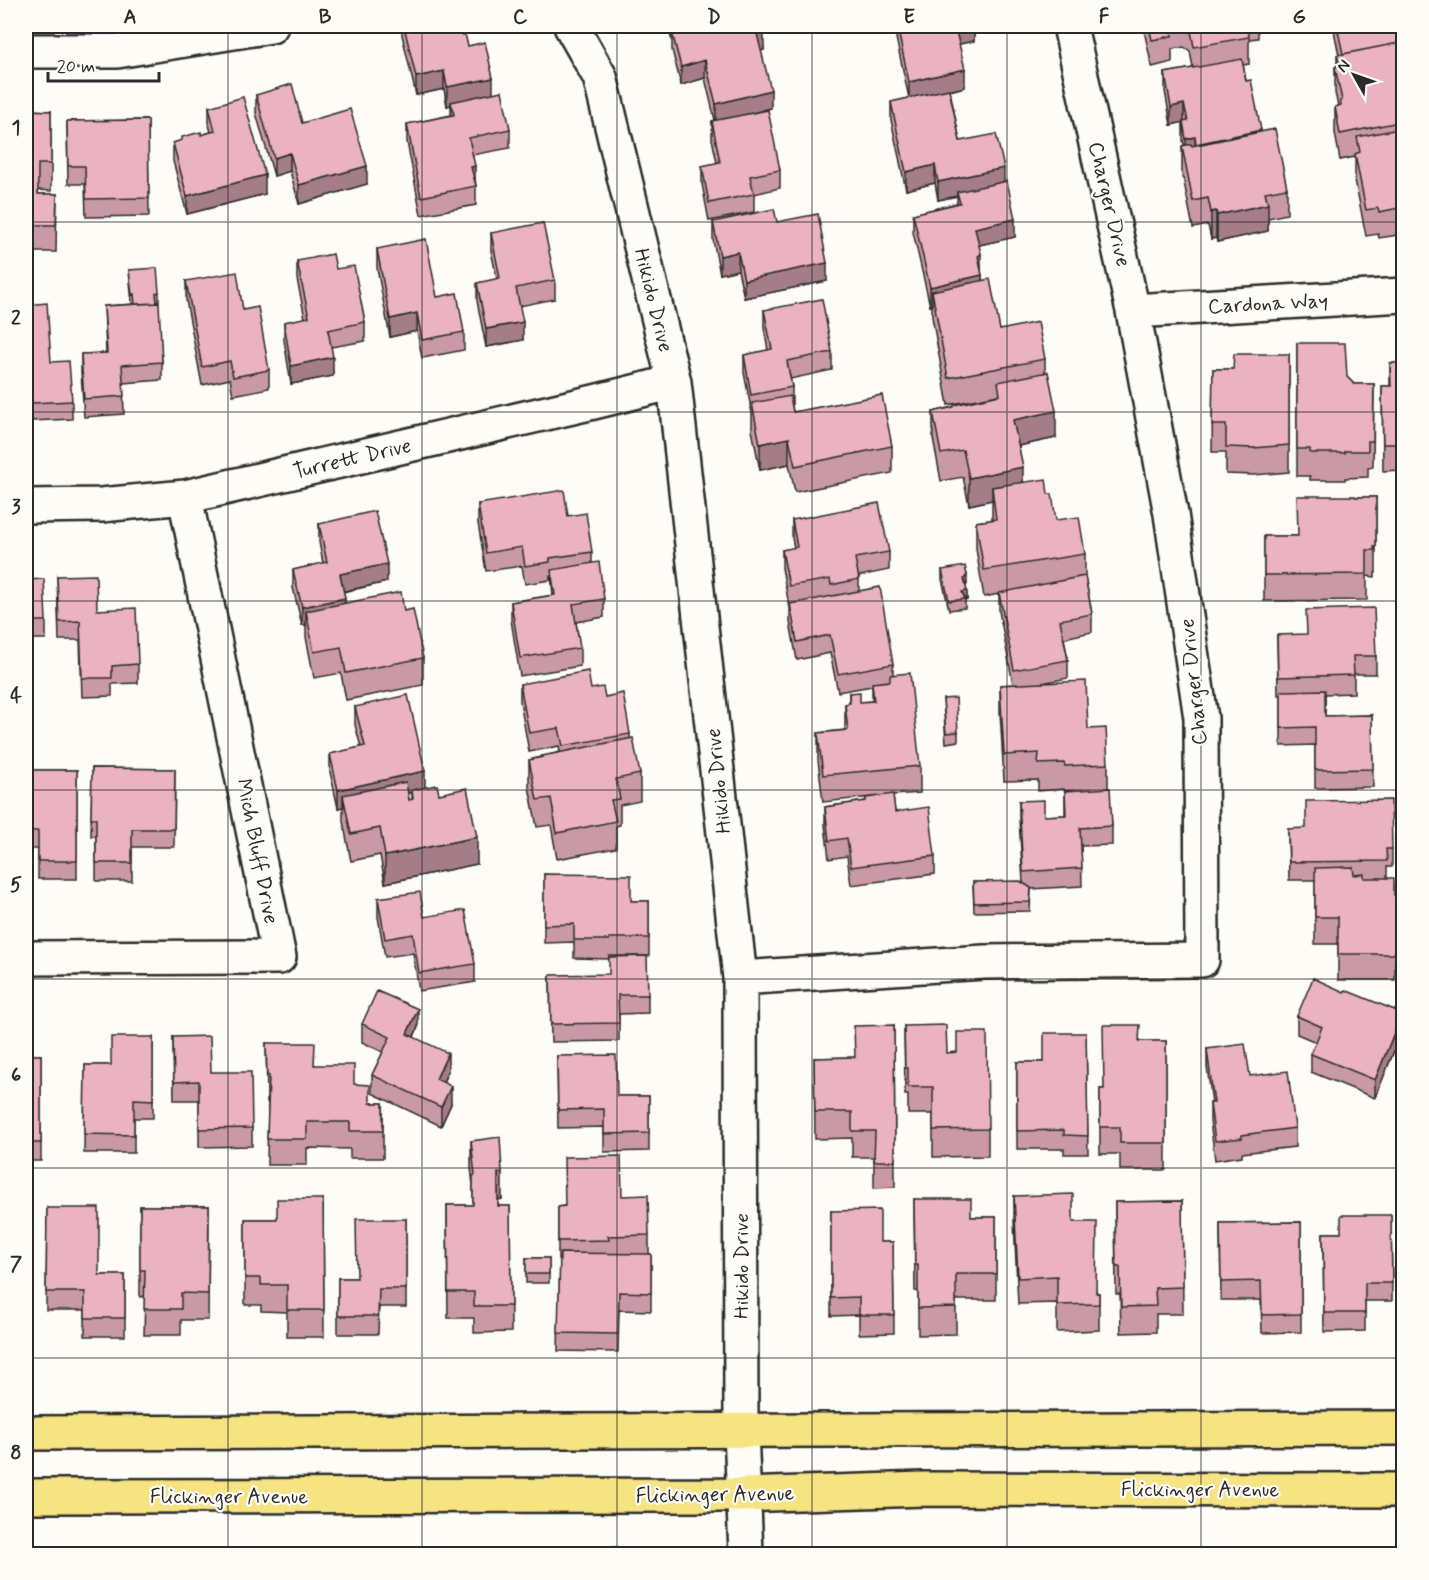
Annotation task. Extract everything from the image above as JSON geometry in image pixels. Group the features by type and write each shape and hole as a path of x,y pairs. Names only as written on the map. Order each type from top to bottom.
{"main road":[{"path":"26,1433 1404,1428"},
{"name":"Flickinger Avenue","path":"26,1496 743,1495 924,1489 1404,1490"}],"street":[{"path":"26,51 117,51 271,26"},
{"name":"Hikido Drive","path":"572,26 600,76 674,382 740,978 741,1430 746,1554"},
{"name":"Charger Drive","path":"740,978 984,962 1202,960 1201,718 1171,514 1133,311 1070,26"},
{"name":"Cardona Way","path":"1133,311 1404,295"},
{"name":"Turrett Drive","path":"26,506 101,505 185,497 674,382"},
{"name":"Mich Bluff Drive","path":"26,958 279,957 185,497"}],"building":[{"path":"404,26 462,26 468,46 485,42 493,78 447,87 444,71 416,77"},
{"path":"697,26 762,26 764,32 757,34 771,90 716,104 705,60 681,67 672,32"},
{"path":"897,26 962,26 955,27 965,69 909,82"},
{"path":"1149,26 1170,26 1172,36 1152,40"},
{"path":"1190,26 1247,26 1249,37 1194,47"},
{"path":"1337,26 1404,26 1404,42 1343,54"},
{"path":"1404,42 1404,121 1340,134 1335,107 1341,105 1342,100 1335,67 1340,66 1337,55"},
{"path":"1242,59 1246,81 1251,80 1261,130 1196,144 1195,137 1186,139 1183,122 1188,121 1184,104 1171,107 1165,73"},
{"path":"292,84 302,123 350,109 367,166 299,185 290,153 274,158 256,95"},
{"path":"949,89 960,141 996,134 1004,168 938,182 935,165 906,172 891,102"},
{"path":"502,91 510,129 469,138 475,166 471,167 476,186 421,197 407,124 454,115 451,102"},
{"path":"243,97 265,175 187,196 173,143 182,140 182,137 215,131 209,107"},
{"path":"26,110 51,111 51,164 38,164 38,194 57,194 56,225 26,225"},
{"path":"768,110 780,170 750,176 754,194 709,203 702,166 720,162 712,121"},
{"path":"148,120 149,198 86,199 85,166 68,166 67,121"},
{"path":"1404,128 1404,207 1379,212 1378,208 1366,210 1355,154 1360,152 1357,137"},
{"path":"1275,129 1287,188 1265,192 1268,204 1217,215 1216,211 1211,212 1208,198 1193,201 1182,146"},
{"path":"1007,181 1015,219 975,228 981,254 978,256 982,275 930,287 913,214 960,203 957,192"},
{"path":"774,209 777,222 818,214 827,263 744,280 738,252 720,256 713,222"},
{"path":"543,223 555,280 516,288 523,322 486,329 477,283 500,278 491,233"},
{"path":"426,239 437,297 457,293 464,332 422,340 417,313 390,319 377,249"},
{"path":"333,254 336,269 354,266 365,322 328,330 333,357 291,366 284,322 309,317 297,261"},
{"path":"157,268 159,292 156,293 157,303 135,304 129,270"},
{"path":"237,272 243,310 258,307 269,370 233,377 230,361 202,367 186,281"},
{"path":"990,279 1000,330 1038,322 1045,359 948,378 932,291"},
{"path":"822,299 832,352 787,361 792,387 751,395 744,355 772,349 764,310"},
{"path":"47,303 51,362 69,361 72,401 32,403 29,375 26,375 26,305"},
{"path":"159,303 162,362 122,365 124,396 84,399 81,354 107,353 104,306"},
{"path":"1297,343 1345,343 1347,377 1354,384 1374,384 1373,441 1368,441 1368,451 1310,453 1310,449 1297,449"},
{"path":"1234,354 1289,354 1289,445 1254,448 1226,447 1226,425 1212,425 1213,369 1233,369"},
{"path":"1390,363 1404,363 1404,452 1403,444 1383,444 1382,386 1391,386"},
{"path":"1048,372 1056,411 1013,420 1023,467 969,478 963,450 941,454 933,412 1000,395 998,382"},
{"path":"882,395 892,446 795,466 789,438 760,444 752,403 790,396 793,412"},
{"path":"1046,479 1048,494 1052,494 1056,520 1079,517 1085,554 984,570 976,522 996,519 992,487"},
{"path":"564,490 568,516 586,513 592,552 550,558 550,562 525,566 522,547 486,553 478,504"},
{"path":"1297,496 1376,497 1376,547 1374,547 1375,550 1367,550 1367,574 1264,575 1264,536 1298,536"},
{"path":"879,503 889,552 855,558 859,579 831,585 830,579 789,586 782,550 797,547 792,520"},
{"path":"375,511 387,564 340,574 345,598 302,607 293,570 327,562 319,524"},
{"path":"599,562 604,599 573,604 580,648 520,658 511,602 555,595 551,570"},
{"path":"965,566 967,575 964,579 967,591 962,592 965,599 949,601 942,570"},
{"path":"96,575 97,610 136,608 138,664 112,666 112,678 82,678 80,621 59,622 57,576"},
{"path":"1085,576 1092,614 1060,620 1068,660 1014,670 999,593"},
{"path":"44,579 46,621 26,621 26,580"},
{"path":"880,587 893,664 838,674 830,635 797,642 790,604"},
{"path":"401,592 404,611 413,609 423,658 346,673 341,647 314,652 306,611"},
{"path":"1374,608 1376,656 1353,656 1354,675 1278,677 1277,635 1307,634 1306,610"},
{"path":"588,671 591,689 603,687 605,697 623,693 630,734 563,746 559,728 529,733 520,684"},
{"path":"910,673 920,766 823,775 818,733 848,730 845,704 850,703 849,693 860,692 860,702 874,701 872,683 890,681 890,675"},
{"path":"1086,681 1088,729 1106,728 1108,764 1065,766 1064,763 1038,764 1039,753 1004,755 1000,685"},
{"path":"1325,690 1325,716 1372,715 1373,769 1315,770 1315,727 1281,728 1281,691"},
{"path":"408,695 425,771 338,790 330,754 365,746 355,707"},
{"path":"956,698 958,732 946,733 943,699"},
{"path":"633,738 640,774 616,779 620,799 611,800 616,821 557,833 551,798 537,800 529,760"},
{"path":"92,768 175,769 174,829 132,829 132,863 96,863 96,818 91,818"},
{"path":"26,770 77,770 77,861 38,861 38,831 26,831"},
{"path":"406,782 409,800 413,799 412,790 437,785 439,794 467,788 477,837 385,856 380,828 351,834 343,795"},
{"path":"1110,788 1112,826 1080,828 1082,868 1023,872 1019,801 1044,800 1044,816 1066,815 1065,791"},
{"path":"893,794 895,812 929,807 935,856 851,867 847,838 829,841 825,807 866,801 866,798"},
{"path":"1391,800 1392,849 1386,849 1387,861 1289,862 1288,829 1306,828 1306,801"},
{"path":"1353,867 1354,875 1364,874 1364,878 1394,878 1394,895 1404,895 1404,933 1395,934 1395,954 1338,954 1338,917 1315,917 1315,868"},
{"path":"544,874 631,875 631,901 649,901 649,938 574,940 574,924 544,925"},
{"path":"1020,881 1031,888 1030,902 974,903 973,882"},
{"path":"420,892 424,917 465,910 475,964 419,973 413,934 385,939 378,898"},
{"path":"647,956 648,995 618,995 619,1023 551,1024 550,975 609,974 609,957"},
{"path":"1313,978 1402,1013 1375,1080 1311,1054 1322,1027 1297,1016"},
{"path":"377,991 418,1009 407,1034 448,1053 436,1079 451,1086 441,1107 372,1075 390,1037 362,1024"},
{"path":"894,1025 895,1161 874,1161 875,1131 852,1131 852,1112 815,1112 814,1058 855,1057 854,1026"},
{"path":"946,1025 947,1053 957,1052 957,1032 987,1032 988,1129 933,1130 933,1087 908,1087 904,1026"},
{"path":"1103,1025 1140,1025 1139,1041 1166,1041 1166,1143 1120,1143 1120,1127 1100,1127 1100,1089 1104,1089"},
{"path":"1044,1033 1086,1033 1088,1136 1064,1135 1064,1130 1017,1131 1017,1062 1044,1062"},
{"path":"210,1036 211,1072 251,1072 252,1128 199,1129 199,1081 174,1082 173,1037"},
{"path":"111,1037 153,1037 153,1100 134,1099 134,1135 84,1134 85,1065 111,1065"},
{"path":"266,1043 315,1043 314,1065 354,1065 354,1084 370,1085 370,1103 383,1103 383,1131 350,1131 350,1122 307,1122 307,1139 267,1139 269,1076 267,1075"},
{"path":"1245,1044 1250,1076 1288,1071 1295,1128 1215,1141 1210,1103 1214,1103 1207,1049"},
{"path":"26,1055 41,1055 41,1143 26,1143"},
{"path":"616,1055 617,1096 649,1096 649,1133 604,1134 604,1109 558,1110 557,1056"},
{"path":"500,1137 502,1172 498,1173 498,1206 510,1206 511,1306 474,1306 474,1292 448,1292 447,1205 473,1205 473,1176 475,1175 471,1141"},
{"path":"621,1156 622,1196 648,1195 649,1235 608,1236 609,1240 558,1241 558,1207 565,1206 564,1157"},
{"path":"1073,1194 1073,1222 1097,1222 1096,1293 1099,1293 1099,1304 1057,1305 1057,1276 1018,1278 1014,1196"},
{"path":"277,1199 323,1199 324,1310 287,1310 287,1285 261,1285 261,1278 245,1278 245,1219 277,1219"},
{"path":"914,1199 971,1199 971,1217 996,1217 996,1274 956,1274 956,1307 918,1308"},
{"path":"1182,1201 1183,1287 1155,1288 1156,1306 1121,1307 1120,1267 1116,1267 1115,1202"},
{"path":"140,1206 209,1206 208,1294 181,1293 181,1309 144,1309 145,1270 140,1270"},
{"path":"47,1208 99,1208 99,1275 125,1275 125,1318 85,1318 85,1292 46,1292"},
{"path":"880,1210 880,1242 893,1242 894,1315 859,1315 859,1297 831,1298 831,1211"},
{"path":"1341,1215 1391,1215 1392,1283 1365,1283 1365,1313 1324,1313 1323,1233 1341,1233"},
{"path":"356,1219 406,1219 406,1289 379,1289 378,1316 338,1316 338,1278 357,1278"},
{"path":"1301,1222 1301,1314 1262,1315 1261,1281 1221,1282 1220,1223"},
{"path":"26,1227 27,1288 26,1288"},
{"path":"560,1253 651,1254 651,1293 619,1292 618,1334 558,1333"},
{"path":"526,1258 549,1258 549,1274 526,1274"},
{"path":"618,1547 618,1554 560,1554 560,1549"}]}
